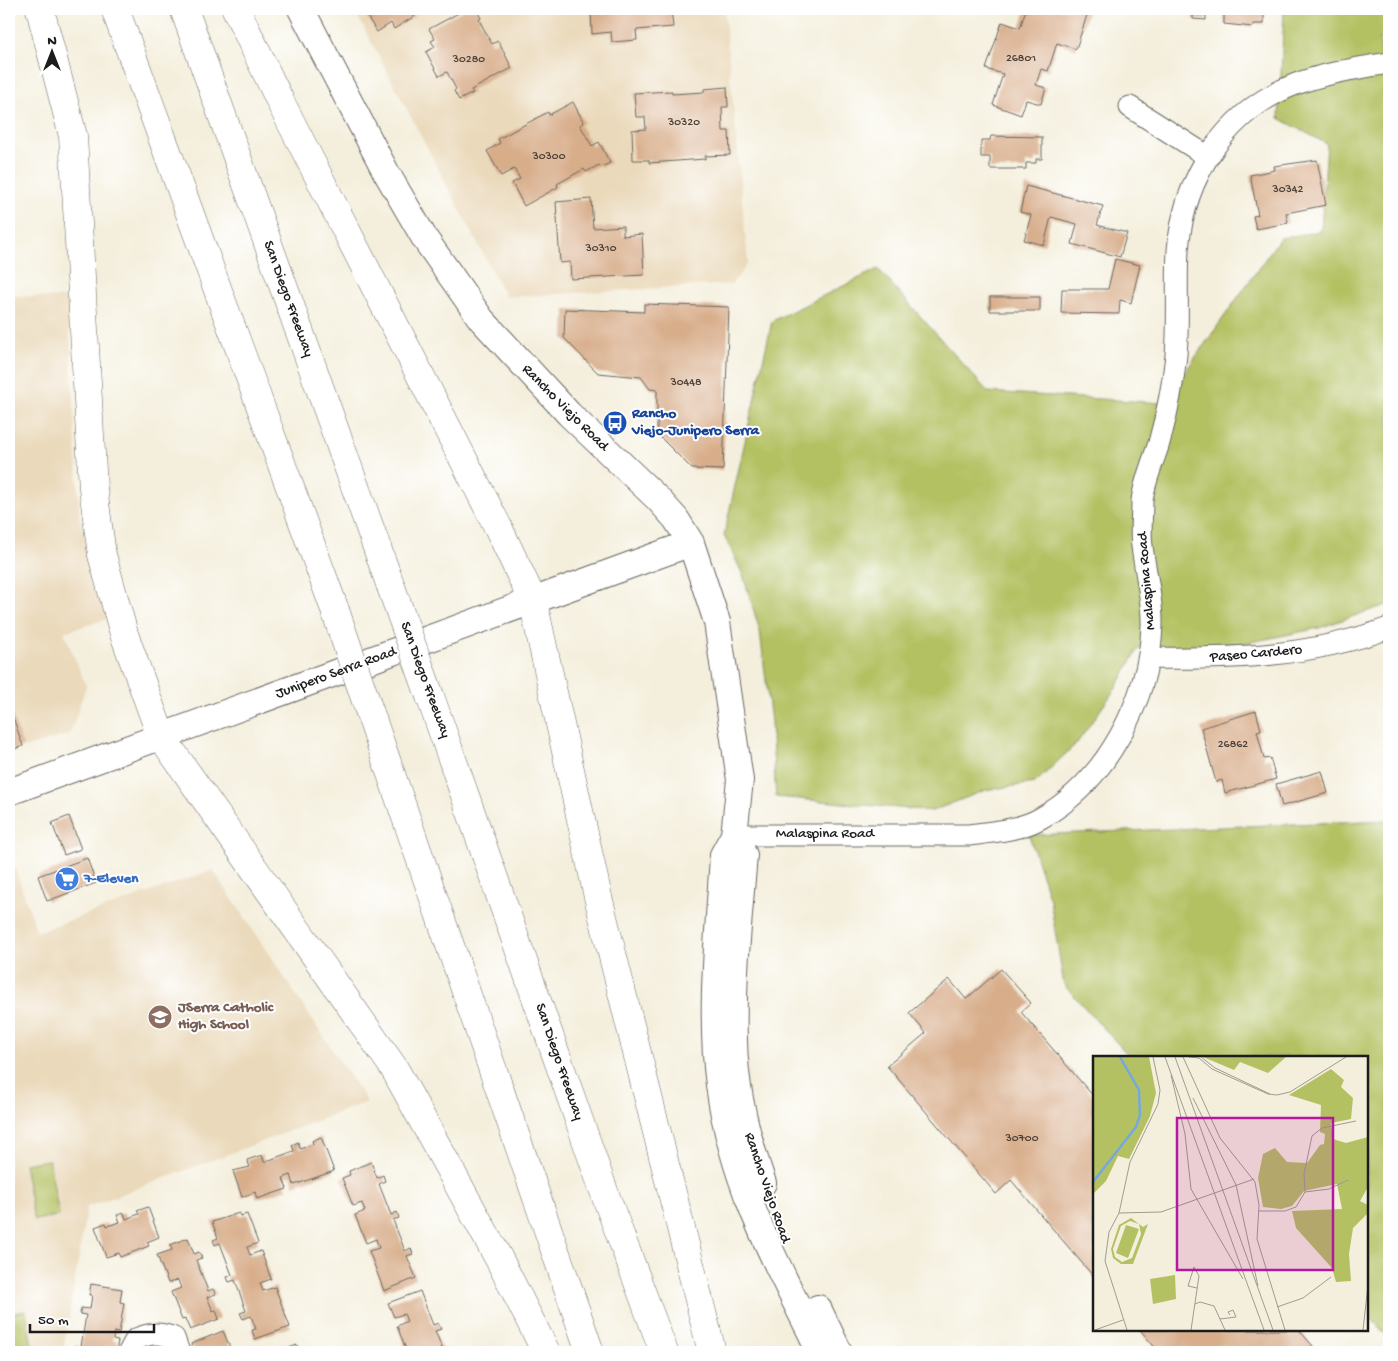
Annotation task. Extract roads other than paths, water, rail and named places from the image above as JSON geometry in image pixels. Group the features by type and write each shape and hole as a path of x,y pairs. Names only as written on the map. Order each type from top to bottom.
{"highway":[{"path":"40,9 73,136 93,488 102,555 124,634 161,736 394,1068 499,1259 546,1352"},
{"path":"115,9 335,610 590,1352"},
{"name":"San Diego Freeway","path":"184,9 430,696 606,1196 664,1352"},
{"path":"236,9 282,105 498,527 533,601 598,897 712,1352"}],"main road":[{"name":"Rancho Viejo Road","path":"301,9 396,189 425,239 480,320 569,414 658,499 676,519 691,543 717,622 740,780 734,835 723,854 715,1042 719,1086 734,1154 759,1228 812,1335 818,1352"},
{"name":"Junipero Serra Road","path":"9,792 691,543"},
{"name":"Rancho Viejo Road","path":"734,835 744,855 734,1042 738,1086 753,1154 778,1228 839,1352"}],"street":[{"name":"Malaspina Road","path":"734,835 968,835 1005,830 1041,818 1092,776 1130,720 1141,694 1150,658 1152,623 1141,543 1142,498 1165,422 1174,379 1178,326 1178,250 1186,199 1207,156 1235,123 1262,101 1294,85 1349,70 1389,63"},
{"path":"1130,107 1207,156"},
{"name":"Paseo Cardero","path":"1150,658 1208,659 1288,654 1362,638 1389,628"},
{"path":"128,1352 136,1339 150,1333 164,1334 174,1338 179,1352"}],"place":[{"name":"Rancho Viejo-Junipero Serra","path":"615,423"},
{"name":"7-Eleven","path":"67,879"},
{"name":"JSerra Catholic High School","path":"160,1017"}]}
